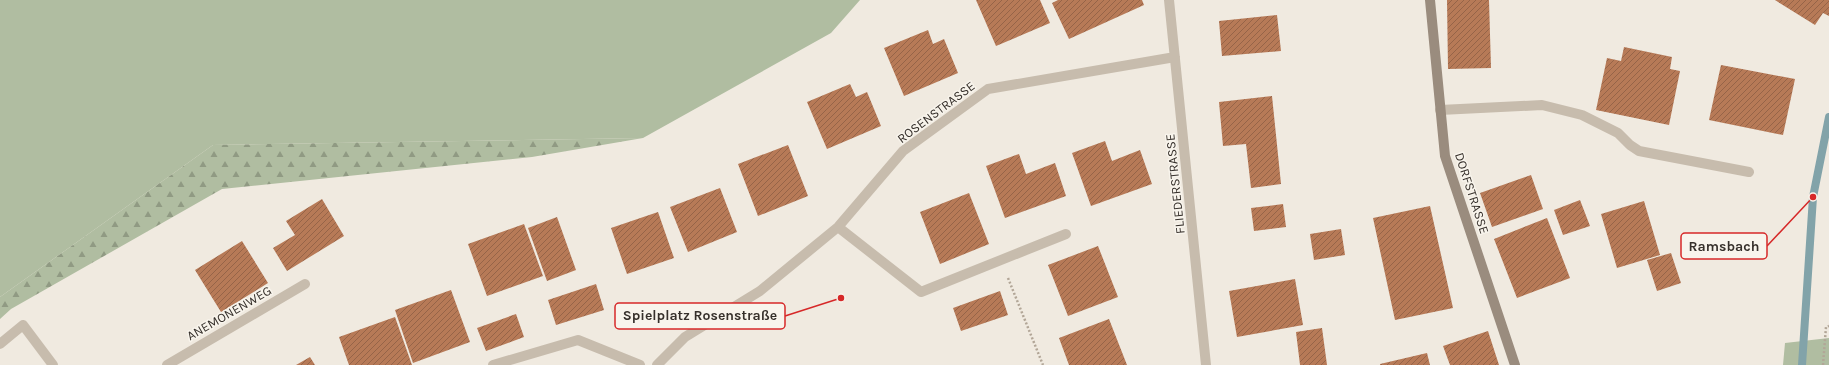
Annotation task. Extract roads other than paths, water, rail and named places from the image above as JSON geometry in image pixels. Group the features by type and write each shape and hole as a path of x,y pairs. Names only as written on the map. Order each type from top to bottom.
{"street":[{"name":"FLIEDERSTRASSE","path":"1169,0 1206,365"},
{"name":"DORFSTRASSE","path":"1430,0 1445,156 1515,365"},
{"name":"ROSENSTRASSE","path":"657,365 685,337 760,291 838,227 903,151 988,90 1175,57"},
{"path":"1440,110 1542,105 1582,115 1618,133 1630,145 1639,151 1749,172"},
{"path":"838,227 921,292 1066,234"},
{"name":"ANEMONENWEG","path":"167,365 305,284"},
{"path":"0,344 23,325 53,365"},
{"path":"493,365 578,340 640,365"}],"waterway":[{"path":"1802,365 1813,197 1829,117"}],"place":[{"name":"Ramsbach","path":"1813,197"},
{"name":"Spielplatz Rosenstraße","path":"841,298"}]}
